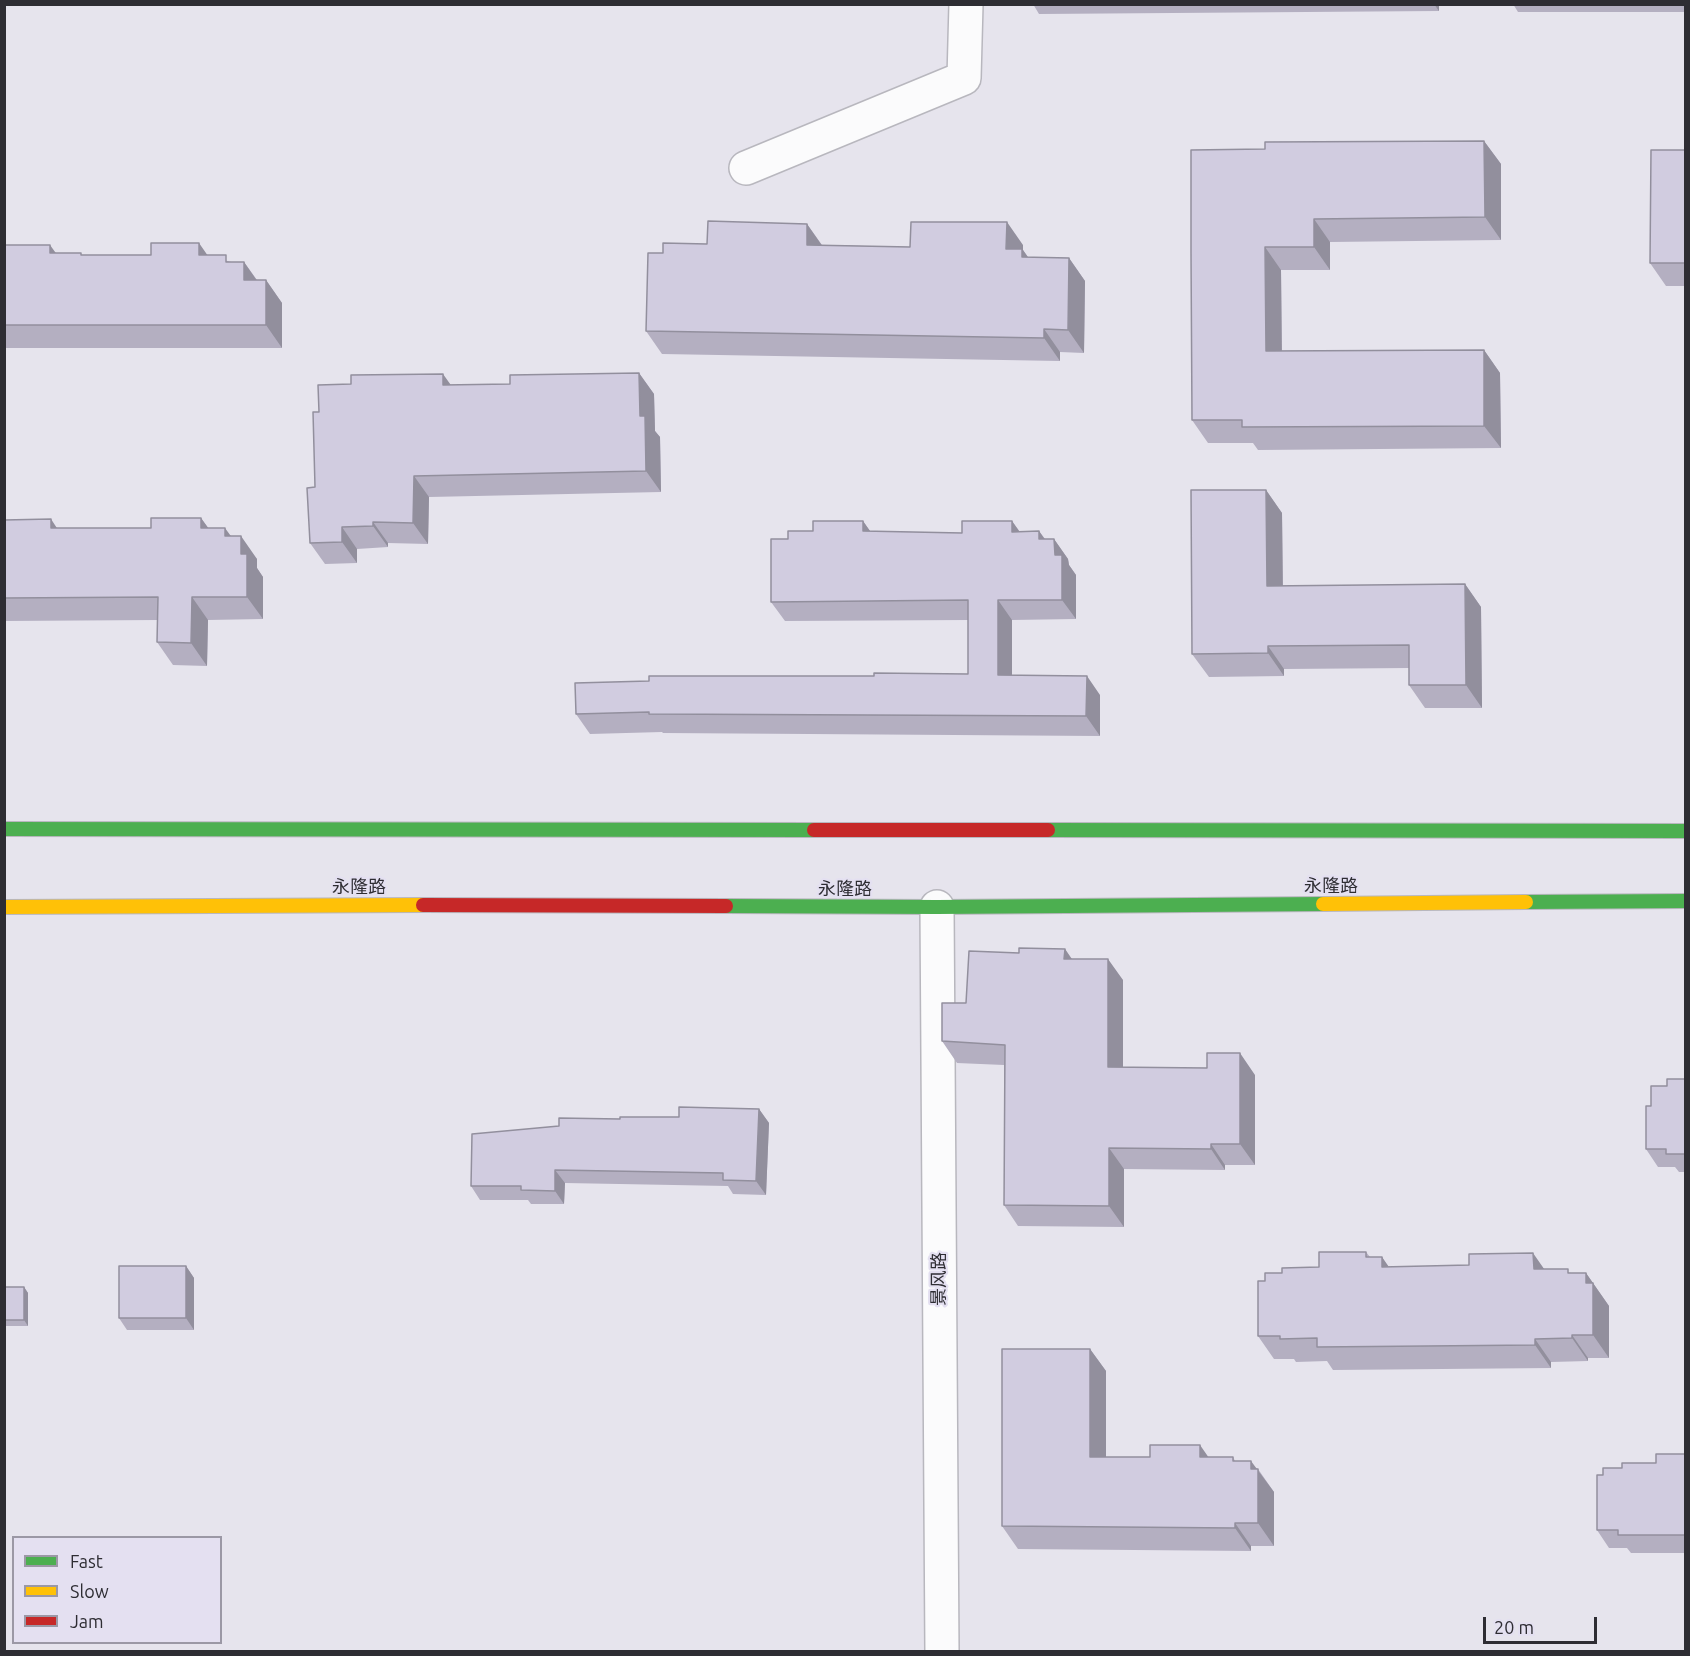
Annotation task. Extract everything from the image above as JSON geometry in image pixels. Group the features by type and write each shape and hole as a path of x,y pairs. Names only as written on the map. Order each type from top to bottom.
{"street":[{"path":"746,168 964,78 966,4"},
{"path":"4,829 1686,831"},
{"name":"永隆路","path":"4,907 299,905 936,907 1686,901"},
{"name":"景风路","path":"936,907 942,1652"}],"building":[{"path":"1484,141 1485,217 1314,219 1314,247 1265,247 1266,351 1484,350 1484,426 1242,427 1242,420 1192,420 1191,150 1265,149 1265,142"},
{"path":"1651,150 1686,150 1686,263 1650,263"},
{"path":"708,221 807,224 807,245 910,247 911,222 1007,222 1006,249 1022,249 1022,257 1069,258 1068,330 1044,329 1044,338 646,331 648,253 663,253 663,243 707,244"},
{"path":"151,243 199,243 199,255 226,255 226,262 244,262 244,280 266,280 266,325 4,325 4,245 50,245 50,253 151,255"},
{"path":"639,373 640,416 645,416 646,471 414,476 413,523 373,522 373,526 342,527 342,542 310,543 307,488 315,487 313,412 319,412 318,385 351,384 351,375 443,374 443,385 510,384 510,375"},
{"path":"1191,490 1266,490 1267,586 1465,584 1466,685 1409,685 1409,645 1268,646 1268,653 1192,654"},
{"path":"151,518 201,518 201,528 225,528 225,536 241,536 241,554 247,554 247,597 192,597 191,643 157,642 158,597 4,598 4,520 51,519 51,528 151,528"},
{"path":"813,521 863,521 863,531 962,533 962,521 1012,521 1012,532 1039,531 1039,539 1054,539 1055,555 1062,555 1062,600 998,600 998,675 1087,676 1086,716 649,714 649,712 576,714 575,683 649,681 649,676 968,674 968,600 771,602 771,539 788,539 788,531 813,531"},
{"path":"1019,948 1065,949 1064,959 1108,959 1108,1067 1207,1068 1207,1053 1240,1053 1240,1144 1211,1144 1211,1149 1109,1148 1109,1206 1004,1205 1005,1045 942,1041 942,1003 966,1003 969,951 1019,953"},
{"path":"1667,1079 1686,1079 1686,1154 1666,1154 1666,1149 1646,1149 1646,1106 1651,1106 1651,1086 1667,1086"},
{"path":"679,1107 759,1109 756,1181 723,1180 723,1173 555,1170 555,1191 521,1190 521,1186 471,1186 472,1134 559,1126 559,1118 679,1117"},
{"path":"1319,1252 1366,1252 1366,1257 1382,1257 1382,1267 1469,1265 1469,1254 1533,1253 1534,1269 1568,1269 1568,1273 1586,1273 1586,1283 1593,1283 1593,1335 1535,1339 1535,1345 1317,1347 1317,1338 1280,1339 1280,1336 1258,1336 1258,1281 1265,1281 1265,1273 1282,1273 1282,1268 1319,1267"},
{"path":"119,1266 186,1266 186,1318 119,1318"},
{"path":"4,1287 24,1287 24,1320 4,1320"},
{"path":"1002,1349 1090,1349 1090,1457 1150,1457 1150,1445 1200,1445 1200,1457 1233,1457 1233,1461 1251,1461 1251,1469 1258,1469 1258,1523 1235,1523 1235,1528 1002,1526"},
{"path":"1656,1454 1686,1454 1686,1535 1618,1535 1618,1530 1597,1530 1597,1475 1603,1475 1603,1468 1622,1468 1622,1463 1656,1463"}],"traffic: fast":[{"path":"4,829 814,830"},
{"path":"1048,830 1686,831"},
{"path":"1526,902 1686,901"},
{"path":"726,906 1323,904"}],"traffic: slow":[{"path":"1323,904 1526,902"},
{"path":"4,907 423,905"}],"traffic: jam":[{"path":"814,830 1048,830"},
{"path":"423,905 726,906"}]}
